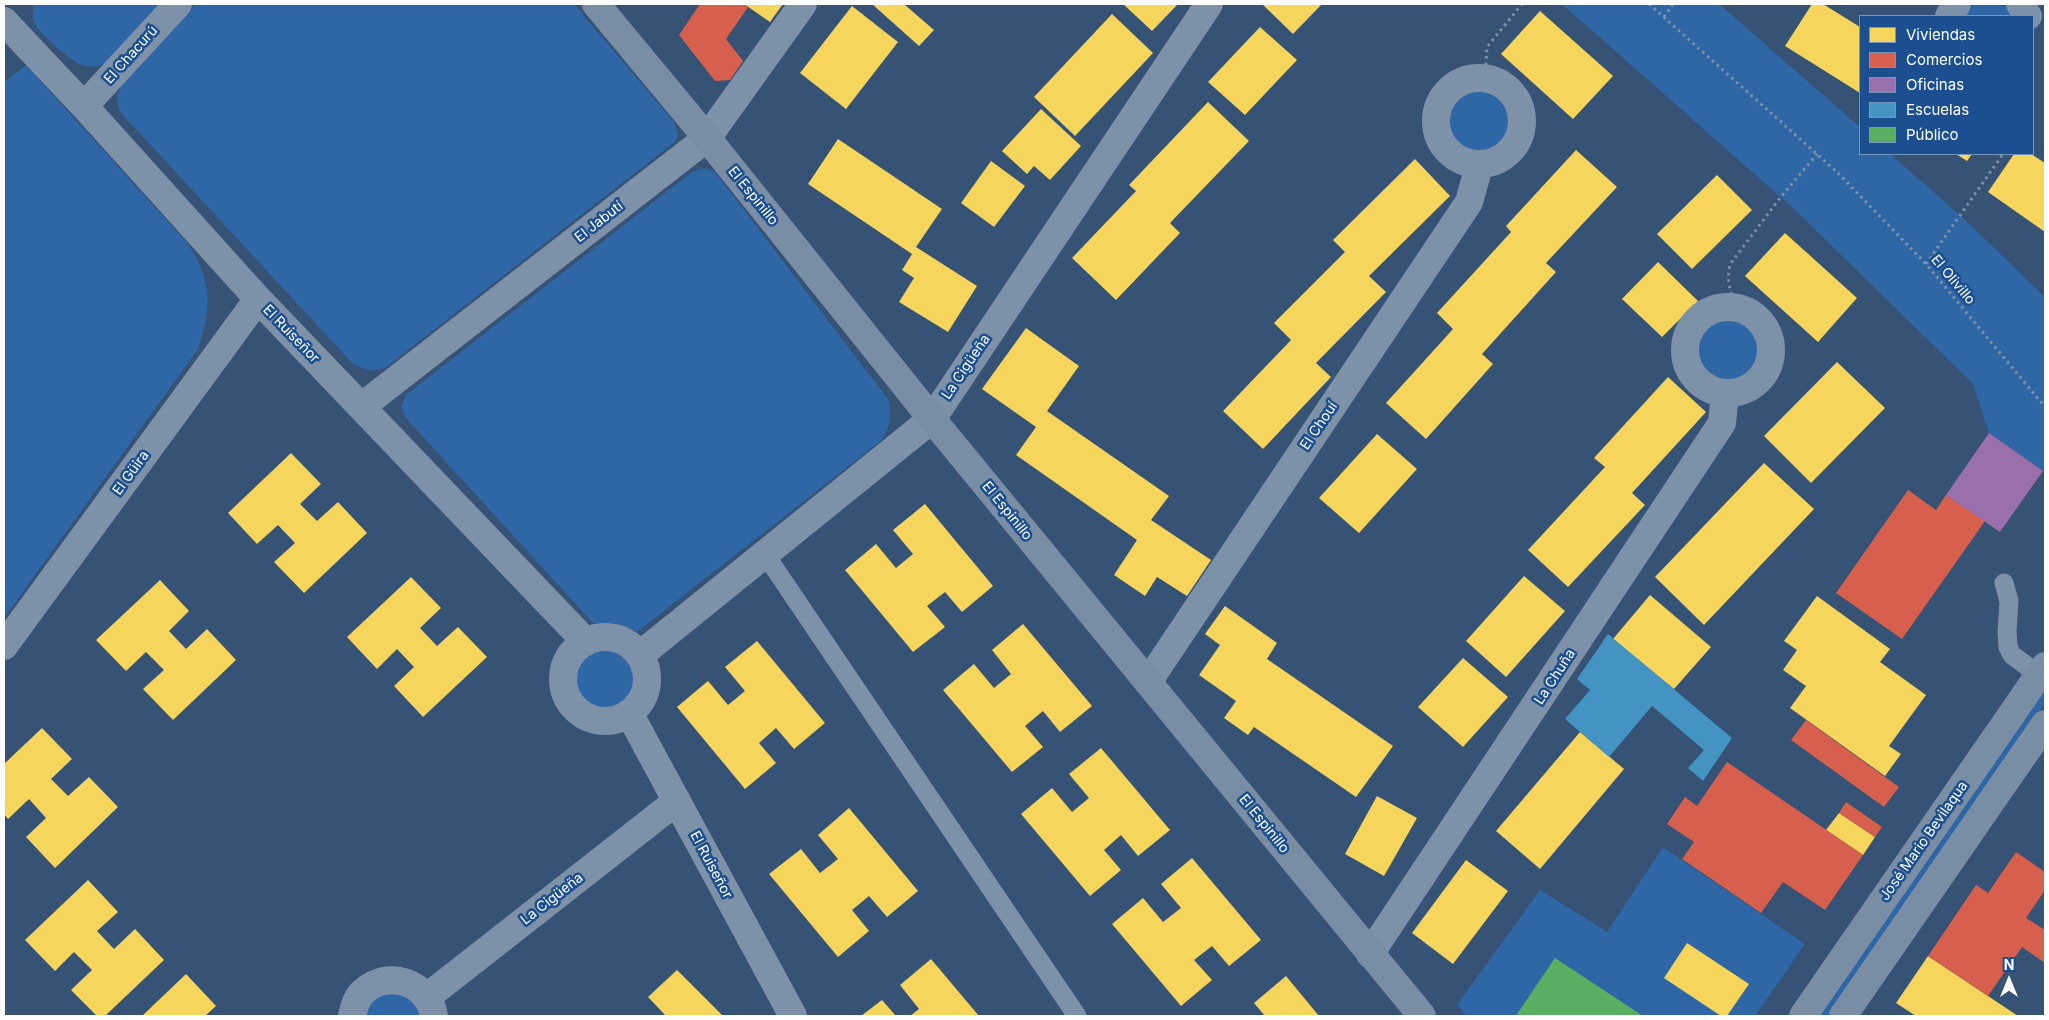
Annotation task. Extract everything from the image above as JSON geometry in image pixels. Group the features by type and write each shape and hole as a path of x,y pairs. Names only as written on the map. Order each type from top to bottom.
{"street":[{"path":"4,13 12,4"},
{"name":"El Chacurú","path":"84,106 178,4"},
{"name":"El Espinillo","path":"596,4 707,138 932,419 1422,1016"},
{"name":"El Jabutí","path":"361,407 707,138 803,4"},
{"name":"La Cigüeña","path":"640,655 932,419 1209,4"},
{"path":"1950,15 1957,4"},
{"path":"2020,4 2027,15"},
{"name":"El Ruiseñor","path":"4,21 84,106 258,299 586,642"},
{"path":"1472,78 1486,78 1510,89 1519,102 1523,116 1522,132 1516,145 1505,156 1492,163 1476,165 1462,161 1449,153 1440,142 1436,129 1436,115 1440,102 1447,91 1459,82 1472,78"},
{"name":"El Chouí","path":"1148,682 1470,202 1476,177 1476,165"},
{"name":"El Güira","path":"4,646 258,299"},
{"path":"1721,307 1735,307 1748,311 1759,319 1768,331 1772,346 1771,360 1765,375 1755,385 1741,392 1726,394 1711,390 1698,382 1687,364 1685,344 1689,331 1697,320 1708,312 1721,307"},
{"name":"La Chuña","path":"1370,954 1722,423 1726,394"},
{"path":"609,637 621,640 640,655 646,666 647,680 645,693 639,704 629,713 610,720 590,718 579,711 570,700 564,688 567,661 575,650 586,642 597,638 609,637"},
{"name":"José Mario Bevilaqua","path":"1803,1016 2042,671"},
{"name":"El Ruiseñor","path":"629,713 793,1016"},
{"path":"1843,1016 2045,724"},
{"name":"La Cigüeña","path":"352,1016 355,1004 362,993 373,985 384,981 397,980 419,988 431,1007 677,801"}],"lane":[{"path":"765,554 1077,1016"},
{"path":"2004,583 2009,602 2008,646 2012,655 2042,671"}],"path":[{"path":"1486,78 1487,47 1522,4"},
{"name":"El Olivillo","path":"1649,4 1838,173 1926,264 2045,407"},
{"path":"1664,17 1673,4"},
{"path":"1735,307 1728,279 1728,270 1731,263 1780,198 1817,154"},
{"path":"1926,264 2002,155"}],"shaded area":[{"path":"34,4 162,4 109,62 92,67 77,63 54,46 40,31 33,20"},
{"path":"196,4 574,4 674,122 678,134 676,141 385,368 370,371 353,364 121,113 117,98 123,83"},
{"path":"1562,4 1719,4 1859,126 1859,155 1891,155 1960,215 2045,297 2045,467 2043,471 1989,433 1973,384 1794,209"},
{"path":"1975,4 1993,4 2003,6 2016,15 1962,15"},
{"path":"26,65 188,244 202,270 207,295 207,308 206,321 198,349 4,618 4,82"},
{"path":"1479,88 1492,91 1502,98 1509,108 1512,121 1509,134 1502,144 1492,151 1479,154 1466,151 1456,144 1449,134 1446,121 1449,108 1456,98 1466,91"},
{"path":"704,168 715,172 888,399 890,420 882,440 637,632 615,623 593,623 404,416 401,405 407,394 692,172"},
{"path":"1729,317 1742,320 1752,327 1759,337 1762,350 1759,363 1752,373 1742,380 1729,383 1716,380 1706,373 1699,363 1696,350 1699,337 1706,327 1716,320"},
{"path":"600,645 612,645 624,650 634,660 639,672 637,691 624,706 612,711 600,711 588,706 578,696 573,684 573,672 578,660 588,650"},
{"path":"2045,685 2045,703 1828,1016 1816,1016"},
{"path":"1663,847 1805,944 1755,1016 1467,1016 1457,1005 1540,890 1607,932"},
{"path":"404,990 426,1016 361,1016 372,996"}],"building: Viviendas":[{"path":"744,4 783,4 770,22"},
{"path":"872,4 906,4 934,30 919,46"},
{"path":"1123,4 1178,4 1152,31"},
{"path":"1262,4 1322,4 1293,34"},
{"path":"1812,4 1823,4 1859,26 1859,92 1785,46"},
{"path":"852,6 898,42 846,109 800,73"},
{"path":"1540,11 1613,76 1573,119 1501,54"},
{"path":"1112,14 1153,53 1075,136 1034,97"},
{"path":"1260,27 1297,60 1245,115 1208,82"},
{"path":"1208,102 1249,141 1170,223 1180,233 1116,300 1072,258 1136,191 1129,185"},
{"path":"1041,109 1081,146 1050,180 1034,166 1027,174 1002,151"},
{"path":"838,139 942,209 916,247 977,286 948,332 899,302 914,278 902,270 912,254 808,184"},
{"path":"1576,150 1617,187 1546,263 1556,272 1482,354 1493,364 1426,439 1386,403 1453,329 1437,313 1511,232 1506,226"},
{"path":"1958,155 1971,155 1967,161"},
{"path":"2013,155 2033,155 2045,163 2045,232 1988,192"},
{"path":"1415,159 1450,196 1369,276 1386,292 1316,363 1331,377 1263,449 1223,411 1291,340 1274,323 1345,252 1333,240"},
{"path":"991,161 1025,186 994,227 961,203"},
{"path":"1717,175 1752,210 1692,269 1657,234"},
{"path":"1785,233 1857,298 1818,342 1745,276"},
{"path":"1658,262 1698,301 1662,337 1622,299"},
{"path":"1026,328 1079,366 1047,411 1169,496 1151,520 1211,560 1187,596 1157,577 1145,596 1114,575 1137,540 1016,455 1036,427 982,389"},
{"path":"1837,362 1885,408 1811,483 1764,436"},
{"path":"1668,377 1706,412 1632,493 1645,505 1568,587 1528,550 1605,467 1594,458"},
{"path":"1377,434 1417,469 1359,533 1319,498"},
{"path":"291,453 321,484 300,504 317,521 338,502 367,533 304,593 274,562 295,543 278,525 257,544 228,513"},
{"path":"1764,463 1814,509 1704,625 1655,577"},
{"path":"925,504 993,586 962,612 945,592 927,606 945,627 913,652 845,570 876,544 896,568 913,554 893,530"},
{"path":"1524,576 1565,611 1506,677 1466,641"},
{"path":"411,577 441,608 420,628 437,646 458,627 487,657 423,717 394,686 414,667 397,649 377,669 347,637"},
{"path":"160,580 189,611 169,631 186,649 207,629 236,660 173,720 143,689 164,670 146,652 126,671 96,640"},
{"path":"1650,595 1711,647 1674,689 1613,639"},
{"path":"1817,596 1890,649 1880,662 1926,695 1889,746 1901,754 1885,776 1790,708 1806,686 1783,670 1797,650 1784,641"},
{"path":"1225,606 1277,643 1267,659 1393,746 1356,797 1254,727 1248,735 1224,718 1236,701 1199,675 1220,645 1205,634"},
{"path":"1023,624 1092,706 1060,732 1043,711 1025,726 1043,747 1012,772 943,690 974,664 994,688 1011,674 992,650"},
{"path":"757,641 825,723 794,749 776,728 759,743 776,763 745,789 677,707 708,681 728,705 745,691 725,667"},
{"path":"1463,658 1508,697 1463,747 1418,707"},
{"path":"42,728 72,759 51,779 68,796 89,777 118,807 55,868 26,837 46,818 29,799 8,819 4,814 4,764"},
{"path":"1580,732 1624,769 1540,869 1496,831"},
{"path":"1101,748 1170,830 1138,856 1121,835 1104,850 1121,870 1090,896 1021,814 1052,788 1072,812 1089,798 1069,774"},
{"path":"1377,796 1417,818 1384,876 1345,854"},
{"path":"849,808 918,891 887,917 869,896 852,910 869,931 838,957 769,874 801,849 820,873 838,859 818,835"},
{"path":"1839,813 1875,837 1863,855 1826,830"},
{"path":"1192,858 1261,940 1229,966 1212,946 1194,960 1212,980 1181,1006 1112,924 1143,898 1163,922 1181,908 1161,884"},
{"path":"1466,860 1508,891 1453,964 1412,933"},
{"path":"88,880 118,912 97,931 114,949 135,929 164,960 105,1016 97,1016 71,990 92,970 74,952 55,971 25,940"},
{"path":"1687,943 1749,984 1727,1016 1721,1016 1664,978"},
{"path":"1928,956 2018,1016 1916,1016 1896,1003"},
{"path":"931,959 979,1016 910,1016 919,1009 900,985"},
{"path":"677,970 723,1016 666,1016 648,997"},
{"path":"186,974 216,1006 205,1016 142,1016"},
{"path":"1286,976 1319,1016 1265,1016 1254,1003"},
{"path":"882,1000 896,1016 861,1016"}],"building: Comercios":[{"path":"700,4 744,4 748,7 726,39 743,61 730,80 715,81 679,35"},
{"path":"1908,490 1936,510 1946,495 1985,521 1902,639 1836,593"},
{"path":"1806,720 1899,787 1884,807 1791,740"},
{"path":"1727,762 1863,855 1825,910 1783,882 1761,913 1682,859 1694,842 1667,824 1685,797 1697,806"},
{"path":"1846,802 1882,827 1875,837 1839,813"},
{"path":"2016,852 2045,872 2045,890 2026,918 2045,930 2045,963 2022,947 1988,996 1928,956 1976,885 1988,893"}],"building: Oficinas":[{"path":"1989,433 2043,471 2000,532 1946,495"}],"building: Escuelas":[{"path":"1608,634 1732,738 1703,781 1688,768 1704,750 1652,706 1609,757 1565,719 1590,690 1577,679"}],"building: Público":[{"path":"1555,958 1643,1016 1520,1016 1517,1014"}]}
